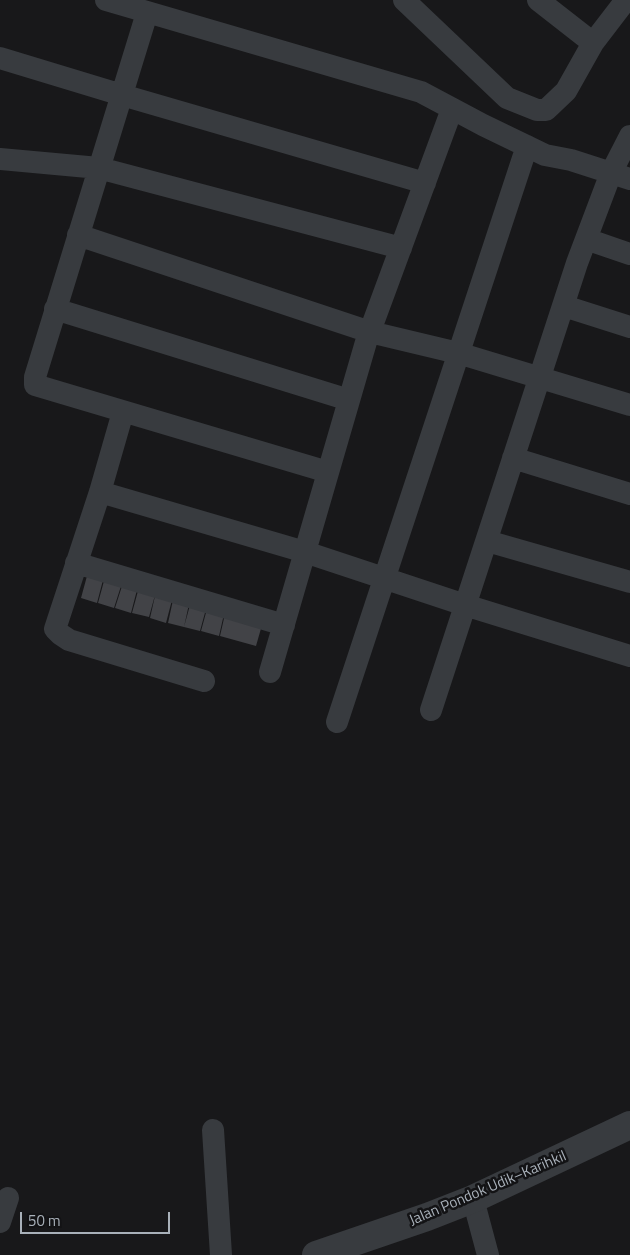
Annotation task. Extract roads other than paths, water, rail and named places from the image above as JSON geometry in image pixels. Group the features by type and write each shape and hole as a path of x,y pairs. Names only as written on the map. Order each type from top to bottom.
{"street":[{"path":"106,0 421,92 546,155 571,160 620,176"},
{"path":"538,0 593,43"},
{"path":"407,1 507,98 537,110 546,110 566,92 593,43 625,7"},
{"path":"147,13 34,377 35,385 328,472"},
{"path":"0,58 425,183"},
{"path":"270,672 370,332 452,109"},
{"path":"432,710 586,239 620,176 630,136"},
{"path":"336,722 527,146"},
{"path":"0,159 99,168 401,248"},
{"path":"78,235 370,332 458,353 630,405"},
{"path":"586,239 630,254"},
{"path":"564,306 630,327"},
{"path":"56,309 349,400"},
{"path":"123,412 100,492 56,629 70,640 204,681"},
{"path":"513,458 630,494"},
{"path":"100,492 305,552 465,605 630,656"},
{"path":"487,541 630,582"},
{"path":"76,563 284,625"},
{"name":"Jalan Pondok Udik–Karihkil","path":"316,1255 427,1217 473,1198 630,1125"},
{"path":"213,1130 220,1255"},
{"path":"0,1222 8,1198"},
{"path":"473,1198 488,1255"}]}
